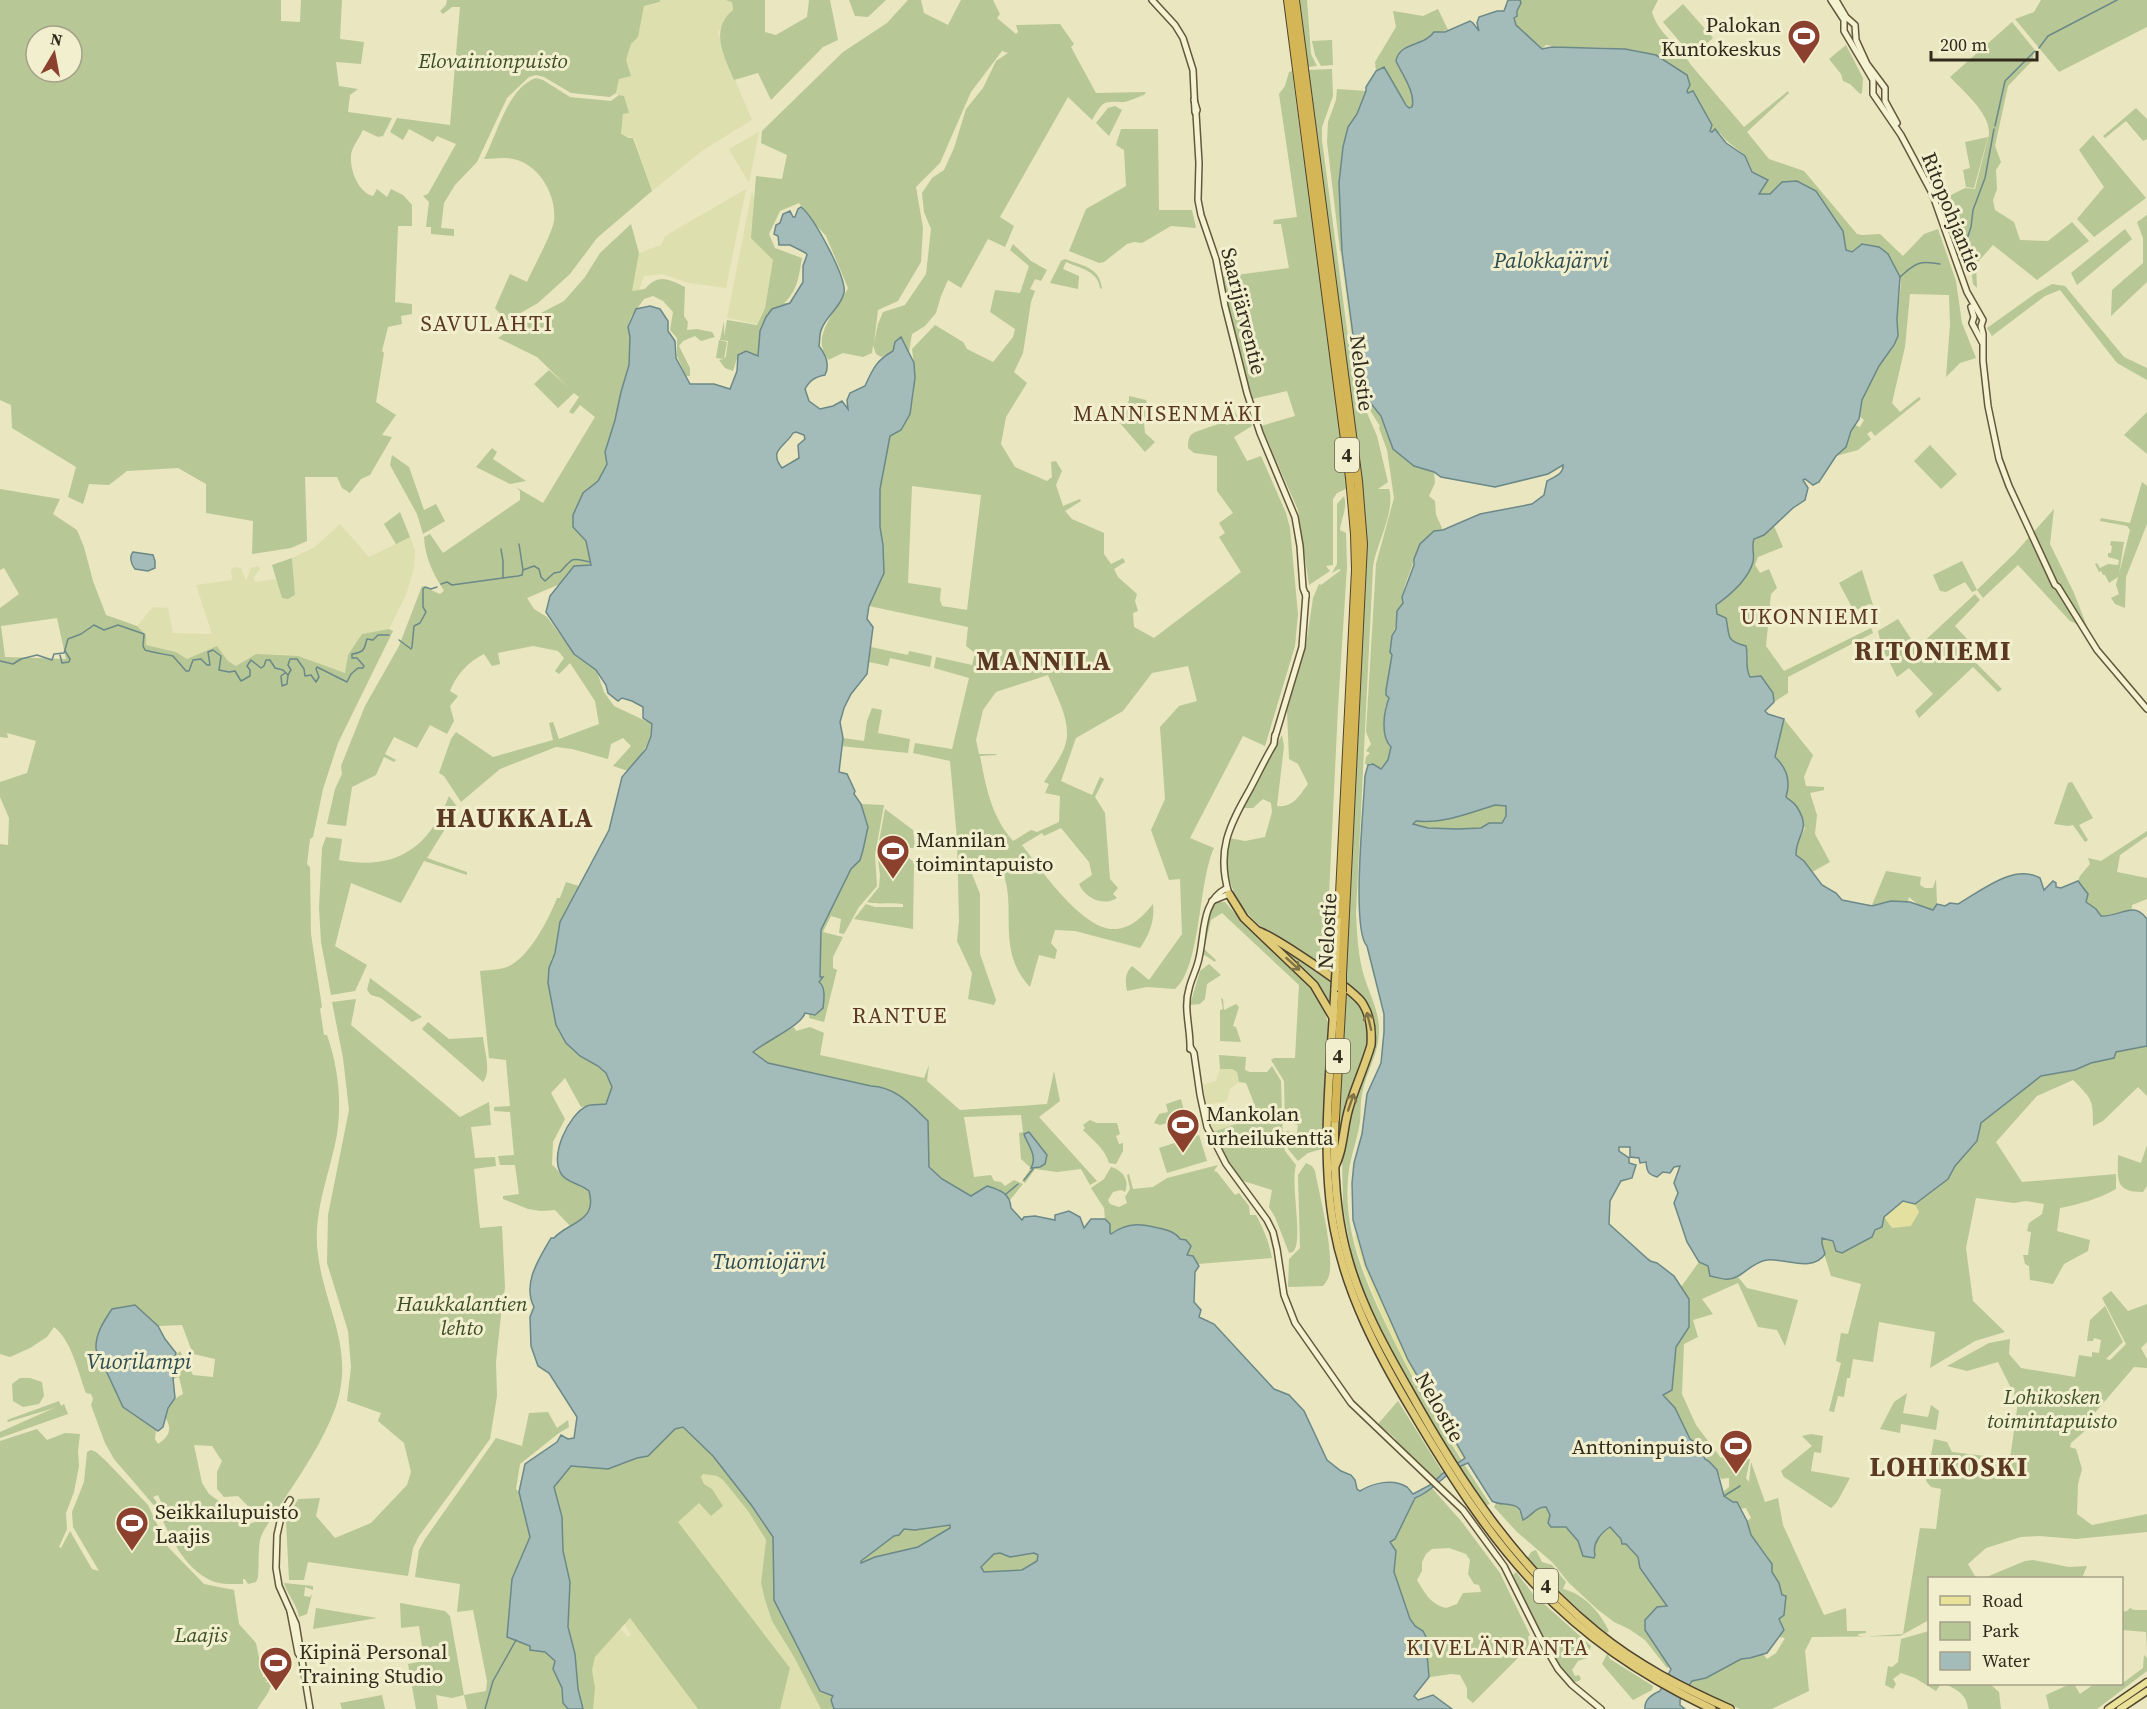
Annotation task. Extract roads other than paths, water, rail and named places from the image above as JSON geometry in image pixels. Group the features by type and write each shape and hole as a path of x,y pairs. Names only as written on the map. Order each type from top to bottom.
{"highway":[{"name":"Nelostie","path":"1288,0 1349,467 1355,534 1355,596 1339,914 1339,973"},
{"name":"Nelostie","path":"1295,0 1358,481 1363,544 1338,990 1334,1168 1337,1207 1343,1237 1359,1290 1372,1322 1452,1470"},
{"path":"1228,891 1244,918 1319,991 1334,1019"},
{"path":"1258,931 1349,988 1363,1004 1369,1018 1371,1045 1349,1107 1339,1159 1334,1168"},
{"name":"Nelostie","path":"1338,990 1334,1019 1328,1161 1330,1202 1336,1241 1347,1280 1370,1333 1400,1390 1499,1545 1548,1599 1594,1639 1712,1709"},
{"name":"Nelostie","path":"1690,1695 1730,1709"}],"main road":[{"name":"Saarijärventie","path":"1152,0 1175,25 1183,38 1190,66 1193,105 1196,113 1199,207 1216,259 1224,306 1249,400 1260,433 1295,517 1304,580 1303,588 1306,596 1302,647 1275,735 1269,752 1227,833 1223,858 1228,891"},
{"path":"1833,0 1857,27 1856,40 1867,64 1885,88 1882,97 1876,97 1872,91 1873,80 1847,34 1844,20 1833,0"},
{"path":"1844,27 1847,23 1852,22"},
{"path":"1847,34 1855,33"},
{"path":"1874,87 1881,85"},
{"name":"Ritopohjantie","path":"1884,94 1901,135 1932,193 1977,316"},
{"name":"Ritopohjantie","path":"1876,97 1901,135"},
{"path":"1978,326 1983,320 1977,316 1972,321 1983,334 1992,430 2005,476 2058,587 2097,650 2147,709"},
{"path":"1228,891 1212,901 1206,912 1200,957 1188,989 1187,1014 1191,1056 1203,1113 1211,1136 1226,1164 1267,1220 1273,1232 1284,1295 1295,1323 1351,1403 1462,1510 1504,1566 1558,1669 1601,1709"},
{"path":"290,1500 282,1513 275,1553 279,1586 296,1624 310,1709"},
{"path":"2109,1709 2147,1682"},
{"path":"2120,1709 2147,1691"}],"water":[{"path":"1508,0 1520,0 1517,16 1514,18 1516,25 1542,49 1552,47 1625,49 1656,55 1687,75 1690,85 1687,91 1688,93 1693,91 1712,125 1710,131 1715,129 1726,143 1745,156 1752,172 1768,180 1759,194 1770,194 1782,182 1797,181 1816,191 1843,231 1846,250 1852,252 1862,244 1879,247 1888,254 1900,277 1898,336 1879,366 1862,400 1859,419 1851,431 1846,447 1836,456 1819,482 1813,485 1803,480 1808,488 1805,500 1764,535 1754,539 1751,569 1738,587 1716,605 1717,614 1726,618 1731,640 1746,646 1747,669 1750,677 1761,676 1773,693 1774,702 1765,711 1784,719 1775,757 1787,775 1786,797 1796,805 1803,822 1796,855 1804,861 1822,885 1836,893 1842,900 1872,906 1891,901 1910,902 1933,910 1937,904 1945,906 1950,903 1958,904 1998,880 2019,874 2030,874 2040,878 2044,890 2053,881 2056,887 2061,888 2078,881 2088,894 2086,902 2101,916 2132,910 2142,913 2147,919 2147,1046 2116,1052 2114,1058 2091,1063 2075,1070 2041,1076 1981,1123 1977,1141 1955,1166 1948,1179 1915,1204 1903,1201 1884,1217 1882,1227 1875,1230 1872,1237 1842,1253 1836,1251 1833,1241 1822,1238 1825,1254 1813,1263 1767,1260 1761,1261 1733,1278 1710,1276 1708,1266 1699,1262 1687,1242 1674,1203 1678,1193 1674,1183 1680,1166 1674,1167 1670,1173 1663,1172 1657,1177 1648,1172 1646,1162 1640,1163 1639,1158 1630,1157 1630,1147 1619,1147 1619,1151 1629,1158 1629,1163 1636,1165 1632,1178 1621,1181 1610,1201 1609,1224 1650,1261 1657,1263 1674,1276 1689,1299 1689,1327 1676,1347 1672,1390 1663,1395 1675,1408 1690,1439 1700,1446 1705,1459 1717,1470 1724,1496 1737,1502 1751,1535 1772,1564 1772,1572 1779,1583 1782,1595 1786,1596 1784,1615 1779,1619 1784,1630 1767,1653 1741,1659 1706,1678 1692,1681 1680,1700 1680,1705 1685,1709 1645,1709 1647,1700 1660,1691 1671,1669 1645,1630 1645,1620 1657,1607 1667,1606 1640,1568 1638,1557 1626,1544 1622,1544 1621,1539 1610,1527 1596,1542 1594,1558 1583,1556 1578,1541 1566,1527 1551,1527 1548,1523 1550,1515 1546,1507 1539,1508 1523,1520 1518,1508 1492,1501 1468,1463 1453,1470 1429,1491 1415,1498 1395,1539 1390,1542 1396,1551 1394,1572 1410,1619 1426,1637 1421,1646 1423,1652 1427,1654 1429,1677 1414,1696 1418,1700 1433,1695 1452,1709 834,1709 831,1700 833,1696 820,1691 774,1600 773,1537 713,1456 683,1427 675,1429 648,1456 608,1469 571,1466 554,1487 562,1517 563,1551 570,1582 568,1627 575,1654 578,1689 583,1709 568,1709 563,1703 562,1688 553,1669 555,1661 545,1652 530,1650 530,1646 507,1637 512,1579 530,1537 519,1492 525,1464 557,1442 561,1435 568,1439 574,1438 577,1417 549,1373 538,1366 531,1346 530,1317 534,1307 530,1289 534,1271 551,1238 586,1215 591,1201 589,1191 565,1178 558,1167 559,1147 567,1127 587,1106 606,1104 612,1087 606,1073 580,1056 566,1043 556,1025 548,983 549,968 555,953 560,922 609,830 622,777 646,749 651,736 652,724 643,718 643,707 622,698 618,701 608,693 606,685 596,670 574,654 546,612 550,596 574,566 591,565 586,541 573,527 573,515 583,493 598,481 607,464 605,452 629,365 628,327 636,309 650,306 660,309 668,321 668,331 675,341 676,358 690,384 714,384 730,389 737,371 738,355 746,351 758,356 760,331 766,317 772,309 790,303 803,282 806,253 790,245 779,245 778,236 774,234 776,225 780,223 783,214 790,211 795,217 801,207 814,223 828,248 844,285 840,303 821,330 819,346 825,356 827,368 825,375 813,379 805,389 809,401 820,409 842,401 848,409 847,400 850,393 865,386 876,365 893,351 895,342 901,337 914,363 915,378 910,414 901,430 890,436 880,489 880,527 884,573 869,606 867,619 873,627 867,674 851,694 840,722 843,738 839,772 847,774 855,791 854,794 861,804 868,827 863,850 860,860 851,869 821,930 820,977 823,977 819,982 824,990 823,1008 815,1015 805,1013 797,1023 753,1052 768,1063 880,1087 896,1093 928,1121 929,1167 942,1179 971,1196 987,1186 1000,1191 1009,1199 1011,1208 1022,1220 1024,1217 1035,1216 1055,1220 1055,1215 1069,1211 1080,1217 1084,1228 1091,1219 1105,1219 1110,1224 1111,1234 1130,1225 1143,1225 1168,1231 1186,1240 1191,1246 1187,1255 1193,1256 1199,1266 1195,1272 1194,1302 1201,1310 1199,1317 1214,1324 1274,1389 1289,1395 1304,1411 1327,1460 1341,1471 1351,1475 1360,1491 1389,1482 1407,1487 1413,1494 1432,1484 1465,1458 1408,1360 1366,1266 1353,1220 1354,1163 1362,1134 1367,1094 1381,1063 1384,1032 1384,1014 1367,946 1362,935 1360,917 1359,893 1365,776 1368,765 1373,764 1381,769 1388,760 1391,747 1385,737 1384,723 1389,698 1386,690 1392,655 1390,652 1392,636 1396,629 1397,611 1403,603 1402,597 1420,544 1434,531 1443,530 1480,514 1532,504 1544,495 1547,481 1560,473 1563,465 1548,474 1495,487 1441,477 1434,472 1414,466 1393,449 1381,416 1369,401 1358,373 1342,252 1339,183 1348,127 1357,114 1366,87 1376,71 1384,67 1406,105 1409,108 1412,107 1410,90 1396,61 1402,50 1425,40 1434,32 1445,32 1470,21 1479,31 1477,23 1479,17 1504,11","holes":["793,433 804,435 805,439 798,445 799,458 782,468 778,462 777,453","1495,805 1506,806 1506,816 1502,823 1489,823 1481,828 1428,828 1413,824 1416,821 1436,821","950,1525 950,1528 918,1547 875,1557 861,1563 904,1529 915,1530","1000,1553 1010,1557 1034,1553 1038,1555 1037,1561 1022,1570 984,1572 981,1567 994,1554"]},
{"path":"133,552 153,555 155,568 148,571 135,569 131,560"},
{"path":"1029,1132 1047,1155 1045,1164 1040,1167 1031,1168 1033,1155 1024,1134"},
{"name":"Vuorilampi","path":"135,1305 158,1326 176,1353 172,1368 175,1398 168,1408 163,1427 158,1431 123,1407 96,1349 103,1323 112,1309"}],"waterway":[{"path":"2039,48 2048,36 2117,0"},
{"path":"1995,126 2005,81 2035,51"},
{"path":"1966,252 1973,210 1985,178 1994,129"},
{"path":"1900,277 1918,264 1927,262 1940,264"},
{"path":"519,544 523,570"},
{"path":"501,549 503,578"},
{"path":"441,584 447,582 452,585 518,576 522,575 523,570 534,566 539,569 545,581 554,573 560,572 573,560 590,562"},
{"path":"399,640 411,649 414,626 420,623 426,612 423,607 423,589 437,587"},
{"path":"0,661 13,664 21,659 37,655 52,660 54,654 64,653 68,639 94,625 104,630 118,625 144,634 145,650 173,656 186,671 189,671 193,660 201,659 210,665 208,652 213,650 221,656 219,670 235,671 241,681 250,676 247,666 251,660 261,668 266,660 270,660 275,668 283,670 288,675 291,670 288,665 290,659 297,659 304,669 305,676 311,675 316,682 319,677 317,667 347,682 351,674 364,666 357,658 352,658 352,654 362,651 367,639 373,640 378,635 389,635"},
{"path":"60,655 62,663 69,662 70,659 65,651"},
{"path":"285,673 281,676 282,686 287,684 288,675"},
{"path":"1024,1180 1033,1169"},
{"path":"1006,1194 1018,1184"},
{"path":"1724,1496 1740,1486"},
{"path":"485,1709 493,1681 516,1640"}],"place":[{"name":"Palokan Kuntokeskus","path":"1804,65"},
{"name":"Mannilan toimintapuisto","path":"893,880"},
{"name":"Mankolan urheilukenttä","path":"1183,1154"},
{"name":"Anttoninpuisto","path":"1736,1475"},
{"name":"Seikkailupuisto Laajis","path":"132,1552"},
{"name":"Kipinä Personal Training Studio","path":"276,1692"}],"district":[{"name":"SAVULAHTI","path":"487,323"},
{"name":"MANNISENMÄKI","path":"1168,413"},
{"name":"UKONNIEMI","path":"1810,616"},
{"name":"RITONIEMI","path":"1933,650"},
{"name":"MANNILA","path":"1044,660"},
{"name":"HAUKKALA","path":"515,817"},
{"name":"RANTUE","path":"900,1015"},
{"name":"LOHIKOSKI","path":"1949,1466"},
{"name":"KIVELÄNRANTA","path":"1498,1647"}],"park label":[{"name":"Elovainionpuisto","path":"493,60"},
{"name":"Haukkalantien lehto","path":"462,1315"},
{"name":"Lohikosken toimintapuisto","path":"2052,1408"},
{"name":"Laajis","path":"201,1634"}],"water label":[{"name":"Palokkajärvi","path":"1551,260"},
{"name":"Tuomiojärvi","path":"769,1261"}]}
